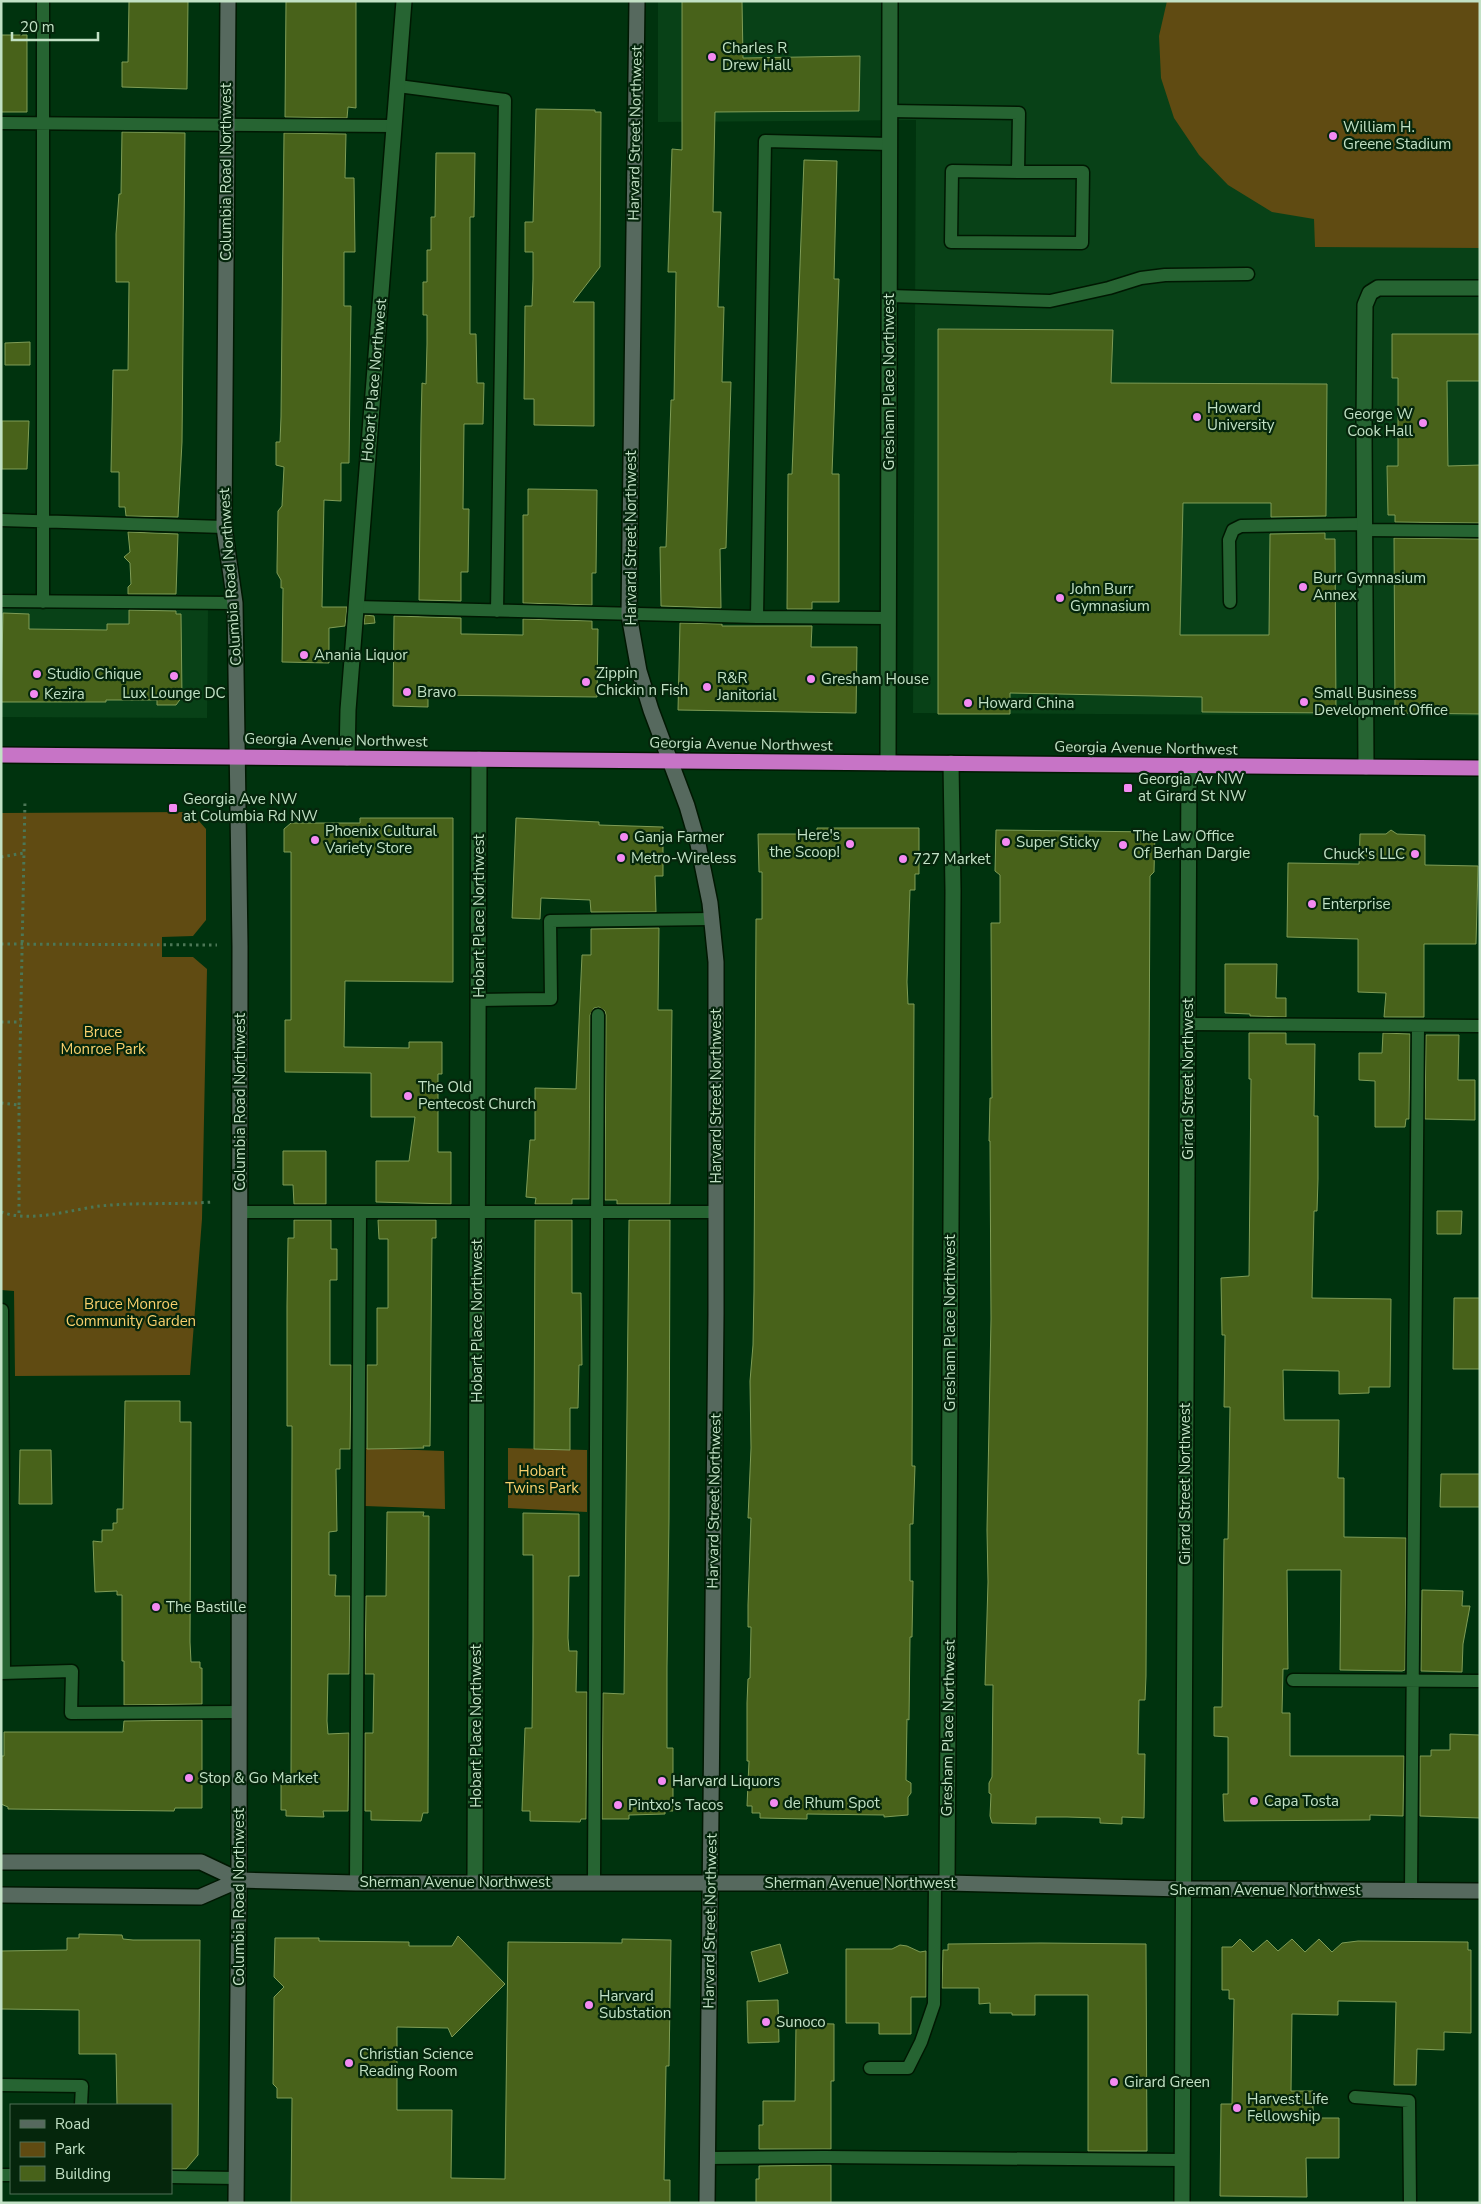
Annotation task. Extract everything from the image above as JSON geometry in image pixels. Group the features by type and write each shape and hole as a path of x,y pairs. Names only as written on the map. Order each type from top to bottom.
{"highway":[{"name":"Georgia Avenue Northwest","path":"1,755 1480,768"}],"main road":[{"name":"Columbia Road Northwest","path":"228,1 224,527 235,603 238,757 240,1212 240,1880 236,2203"},
{"name":"Harvard Street Northwest","path":"636,1 629,615 639,671 669,761 687,806 698,844 712,919 716,978 716,1212 708,2203"},
{"name":"Sherman Avenue Northwest","path":"1,1862 201,1862 240,1880 356,1882 941,1883 1183,1890 1480,1891"},
{"name":"Sherman Avenue Northwest","path":"1,1895 200,1897 240,1880"}],"street":[{"name":"Hobart Place Northwest","path":"347,758 348,710 404,1"},
{"name":"Gresham Place Northwest","path":"888,763 890,1"},
{"path":"1366,767 1365,305 1370,293 1378,288 1480,288"},
{"name":"Hobart Place Northwest","path":"475,1882 480,759"},
{"name":"Gresham Place Northwest","path":"941,1883 953,910 950,763"},
{"name":"Girard Street Northwest","path":"1182,2203 1189,766"}],"lane":[{"path":"43,1 43,602"},
{"path":"398,86 505,100 497,611"},
{"path":"890,111 1019,113 1018,172"},
{"path":"1,123 395,126"},
{"path":"757,617 765,141 890,144"},
{"path":"952,171 1018,172 1083,172 1082,243 951,242 952,171"},
{"path":"890,296 1050,301 1109,288 1141,278 1165,275 1248,274"},
{"path":"1,520 224,527"},
{"path":"1230,602 1229,540 1233,530 1241,526 1364,527 1480,531"},
{"path":"1,601 235,603"},
{"path":"356,607 629,615 888,618"},
{"path":"479,1000 552,999 550,922 712,919"},
{"path":"594,1882 598,1015"},
{"path":"1188,1024 1480,1026"},
{"path":"1411,1891 1418,1026"},
{"path":"240,1212 716,1212"},
{"path":"356,1882 360,1212"},
{"path":"2,1310 3,1673 72,1671 71,1713 240,1712"},
{"path":"1293,1680 1480,1681"},
{"path":"870,2068 908,2068 921,2042 934,2004 941,1883"},
{"path":"1,2084 82,2086 81,2104"},
{"path":"1355,2097 1409,2101 1410,2203"},
{"path":"707,2158 1182,2160"},
{"path":"172,2177 236,2178"}],"path":[{"path":"19,1216 19,1105 25,800"},
{"path":"1,856 24,854"},
{"path":"1,944 217,946"},
{"path":"1,1022 21,1022"},
{"path":"1,1103 19,1105"},
{"path":"1,1212 30,1217 109,1206 212,1202"}],"shaded area":[{"name":"Howard University","path":"658,1 1480,1 1480,716 913,713 916,120 658,122"},
{"path":"1,593 208,609 207,718 1,717"}],"green space":[{"name":"William H. Greene Stadium","path":"1167,1 1480,1 1480,248 1315,247 1314,219 1272,212 1228,185 1199,155 1174,118 1161,78 1159,36"},
{"name":"Bruce Monroe Park","path":"191,812 206,829 206,920 193,936 162,937 162,957 193,957 207,969 202,1219 190,1375 15,1376 14,1291 1,1290 1,813"},
{"path":"364,1448 444,1451 445,1509 365,1506"},
{"name":"Hobart Twins Park","path":"508,1448 587,1450 587,1512 508,1508"}],"building":[{"path":"129,1 188,1 187,89 122,87 122,62 128,62"},
{"path":"286,1 356,1 356,108 348,107 347,118 285,117"},
{"path":"682,1 742,1 743,58 860,56 859,111 715,112 713,212 721,212 718,307 724,307 722,382 731,382 726,548 720,549 721,608 661,606 660,547 666,547 671,400 674,400 676,272 668,272 672,149 682,150"},
{"path":"1,35 27,35 27,112 1,112"},
{"path":"536,109 595,110 595,112 601,112 600,267 573,302 594,302 594,426 534,425 534,399 524,399 525,306 532,306 533,279 533,252 525,252 525,222 533,222"},
{"path":"122,132 185,133 182,442 178,517 126,516 125,507 119,507 119,472 111,472 113,370 128,370 129,282 116,282 116,234 119,194 121,194"},
{"path":"284,133 346,134 345,178 354,178 355,252 344,252 344,306 351,306 349,463 341,463 341,501 324,500 322,607 347,607 345,626 329,628 329,663 282,662 283,588 281,588 277,566 278,511 282,506 284,467 276,465 276,442 280,442 281,417"},
{"path":"436,153 475,153 474,217 470,217 470,334 476,334 477,383 484,383 483,424 464,424 463,509 469,509 468,572 461,572 461,601 419,600 422,383 426,384 427,344 427,315 423,315 423,282 427,282 427,250 431,250 431,217 435,217"},
{"path":"804,160 837,161 834,279 839,279 832,474 839,474 839,602 812,602 812,609 787,609 788,474 792,474"},
{"name":"John Burr Gymnasium","path":"938,329 1113,330 1111,383 1327,384 1326,516 1271,517 1271,503 1183,503 1180,635 1269,635 1270,534 1325,533 1325,539 1335,539 1336,713 1202,712 1202,697 1010,693 1010,714 938,714"},
{"name":"George W Cook Hall","path":"1392,334 1480,334 1480,381 1447,381 1448,466 1480,465 1480,523 1395,522 1395,515 1388,515 1387,466 1398,466 1398,378 1392,378"},
{"path":"30,342 30,365 5,365 5,343"},
{"path":"2,421 29,421 27,469 2,469"},
{"path":"528,489 597,490 596,573 592,573 592,605 523,603 523,515 528,515"},
{"path":"128,532 178,534 176,594 128,594 128,587 131,584 130,563 124,557 130,552"},
{"path":"1394,538 1480,539 1480,714 1395,713"},
{"path":"129,610 176,611 176,614 181,614 182,697 176,705 157,705 157,700 1,702 3,613 29,614 29,629 107,630 107,624 129,624"},
{"path":"365,615 374,616 375,623 364,624"},
{"path":"394,616 461,618 461,634 523,635 523,619 592,621 592,629 598,629 597,697 428,695 428,707 393,706"},
{"path":"680,623 722,624 722,626 812,626 811,647 857,647 856,713 678,710"},
{"path":"360,818 453,818 453,982 345,981 344,1047 409,1048 409,1042 442,1042 442,1074 438,1074 438,1152 451,1152 451,1204 376,1202 376,1161 409,1161 415,1117 371,1117 371,1073 285,1072 285,1020 291,1020 291,852 284,852 284,829 291,823 360,823"},
{"path":"516,818 599,822 599,825 663,827 663,876 655,876 656,912 591,912 590,900 541,898 540,919 512,918"},
{"path":"817,828 919,828 919,874 915,874 915,890 910,890 907,982 908,1004 914,1004 912,1466 915,1466 913,1524 910,1524 910,1581 913,1581 906,1780 911,1783 911,1793 908,1797 908,1815 884,1817 884,1815 807,1814 807,1819 760,1818 760,1813 752,1813 752,1806 747,1806 749,1761 747,1761 747,1703 748,1679 750,1678 751,1627 748,1627 748,1605 751,1518 748,1518 751,1448 750,1381 754,1291 756,919 762,919 762,872 759,872 758,834 817,834"},
{"path":"996,830 1155,832 1154,872 1150,876 1146,1676 1145,1700 1139,1700 1138,1754 1145,1754 1144,1818 1122,1817 1122,1824 1100,1823 1100,1818 1067,1817 1036,1817 1036,1824 992,1823 990,1816 991,1794 989,1793 989,1783 992,1777 993,1685 985,1685 991,1319 989,1141 990,1098 992,1098 991,923 1000,923 1000,875 995,871"},
{"path":"1391,830 1397,834 1425,835 1425,865 1478,866 1476,944 1424,944 1424,1017 1384,1017 1386,993 1358,992 1358,939 1287,937 1288,863 1359,864 1360,834 1386,834"},
{"path":"659,928 658,1010 672,1010 670,1204 617,1204 617,1200 605,1200 606,1015 605,1011 599,1007 594,1008 590,1015 589,1199 572,1199 572,1204 535,1204 536,1198 526,1197 530,1140 535,1140 535,1088 576,1089 582,955 591,955 591,929"},
{"path":"1225,964 1277,964 1276,998 1286,998 1286,1017 1225,1013"},
{"path":"1249,1033 1286,1033 1286,1044 1315,1044 1314,1116 1318,1116 1318,1179 1317,1211 1314,1211 1312,1298 1391,1299 1390,1387 1369,1387 1369,1393 1339,1394 1339,1371 1283,1370 1284,1420 1339,1420 1338,1478 1344,1478 1344,1537 1406,1538 1405,1670 1402,1671 1340,1670 1341,1570 1287,1570 1288,1669 1283,1669 1282,1713 1290,1713 1290,1756 1404,1756 1403,1816 1370,1815 1370,1820 1224,1821 1223,1794 1228,1794 1228,1737 1214,1736 1214,1707 1222,1707 1224,1539 1228,1539 1230,1407 1224,1407 1225,1335 1222,1335 1221,1278 1249,1276 1251,1079 1249,1079"},
{"path":"1383,1033 1410,1034 1409,1119 1406,1119 1405,1127 1375,1127 1375,1081 1359,1080 1359,1053 1382,1053"},
{"path":"1426,1035 1459,1035 1458,1080 1475,1080 1475,1120 1425,1119"},
{"path":"283,1151 326,1151 326,1204 294,1204 293,1185 283,1185"},
{"path":"1437,1211 1462,1211 1461,1234 1437,1234"},
{"path":"294,1220 331,1220 331,1249 337,1249 337,1280 330,1280 330,1365 351,1365 350,1449 340,1449 340,1469 336,1469 337,1531 329,1532 329,1575 336,1575 335,1596 350,1596 349,1674 328,1674 327,1721 328,1734 349,1733 348,1811 323,1811 324,1817 286,1816 286,1810 281,1810 281,1773 291,1774 292,1426 287,1426 287,1306 288,1238 294,1238"},
{"path":"378,1220 436,1220 436,1238 432,1238 430,1446 423,1446 424,1448 367,1449 367,1365 377,1365 377,1308 388,1308 388,1239 379,1239"},
{"path":"535,1220 572,1220 572,1293 581,1293 582,1365 579,1365 578,1408 570,1408 570,1450 534,1449"},
{"path":"629,1220 670,1220 667,1748 673,1748 673,1811 665,1811 665,1814 629,1815 629,1819 602,1819 603,1693 624,1694"},
{"path":"1454,1298 1480,1298 1480,1369 1453,1369"},
{"path":"125,1401 180,1401 180,1422 191,1422 190,1642 191,1662 200,1662 200,1668 202,1668 202,1704 124,1705 122,1595 117,1595 117,1591 95,1592 93,1541 102,1542 102,1530 113,1530 113,1523 117,1523 117,1509 123,1509"},
{"path":"20,1450 51,1450 52,1504 19,1504"},
{"path":"1441,1474 1480,1474 1480,1507 1440,1507"},
{"path":"387,1512 424,1512 423,1516 429,1516 428,1813 423,1813 421,1821 371,1820 371,1811 365,1811 365,1733 373,1733 374,1674 365,1674 366,1596 386,1596"},
{"path":"523,1513 579,1514 579,1576 569,1576 568,1638 569,1651 577,1651 576,1692 587,1692 586,1819 581,1819 580,1822 530,1821 530,1811 522,1811 525,1728 532,1728 533,1638 533,1555 523,1555"},
{"path":"1422,1590 1463,1591 1462,1606 1470,1606 1463,1644 1462,1672 1421,1671"},
{"path":"202,1720 202,1808 175,1808 174,1811 8,1809 8,1807 1,1804 1,1756 4,1756 4,1732 123,1732 124,1721"},
{"path":"1450,1734 1480,1735 1480,1818 1420,1816 1420,1756 1431,1756 1431,1750 1450,1750"},
{"path":"79,1934 122,1935 123,1939 133,1940 200,1940 198,2155 186,2169 172,2169 172,2104 117,2104 116,2054 79,2054 79,2010 1,2009 1,1951 67,1950 67,1938 79,1938"},
{"path":"458,1936 505,1984 452,2037 448,2028 397,2027 397,2110 452,2110 451,2178 505,2179 508,1942 622,1943 622,1939 671,1940 669,2066 666,2066 664,2180 670,2180 670,2203 291,2203 292,2098 277,2098 277,2088 273,2084 274,1997 284,1987 274,1977 275,1938 319,1938 319,1941 409,1942 409,1946 452,1946"},
{"path":"1240,1939 1253,1952 1267,1940 1278,1951 1292,1939 1305,1952 1319,1939 1332,1952 1342,1943 1358,1941 1468,1942 1468,1950 1471,1950 1471,2033 1444,2032 1444,2050 1417,2049 1416,2085 1394,2085 1396,2002 1338,2001 1338,2015 1292,2014 1291,2091 1313,2091 1313,2118 1339,2118 1339,2158 1306,2158 1307,2197 1220,2196 1221,2104 1232,2104 1234,1999 1229,1999 1229,1990 1222,1990 1222,1947 1232,1947"},
{"path":"780,1944 788,1973 759,1982 751,1952"},
{"path":"948,1944 1146,1944 1147,2151 1088,2151 1088,1995 1035,1995 1035,2015 1012,2015 1012,2013 990,2013 990,2003 979,2004 979,1988 942,1988 943,1950 948,1950"},
{"path":"900,1945 920,1952 926,1951 926,1997 911,1997 911,2034 879,2034 879,2023 846,2023 846,1949 892,1949"},
{"path":"778,2000 779,2042 748,2043 747,2001"},
{"path":"796,2023 834,2024 834,2081 831,2081 831,2149 759,2149 759,2125 763,2125 763,2101 795,2101"},
{"path":"831,2165 831,2203 756,2203 756,2179 759,2179 759,2166"}],"place":[{"name":"Charles R Drew Hall","path":"712,57"},
{"name":"William H. Greene Stadium","path":"1333,136"},
{"name":"Howard University","path":"1197,417"},
{"name":"George W Cook Hall","path":"1423,423"},
{"name":"Burr Gymnasium Annex","path":"1303,587"},
{"name":"John Burr Gymnasium","path":"1060,598"},
{"name":"Anania Liquor","path":"304,655"},
{"name":"Studio Chique","path":"37,674"},
{"name":"Lux Lounge DC","path":"174,676"},
{"name":"Gresham House","path":"811,679"},
{"name":"Zippin Chickin n Fish","path":"586,682"},
{"name":"R&R Janitorial","path":"707,687"},
{"name":"Bravo","path":"407,692"},
{"name":"Kezira","path":"34,694"},
{"name":"Small Business Development Office","path":"1304,702"},
{"name":"Howard China","path":"968,703"},
{"name":"Georgia Av NW at Girard St NW","path":"1128,788"},
{"name":"Georgia Ave NW at Columbia Rd NW","path":"173,808"},
{"name":"Ganja Farmer","path":"624,837"},
{"name":"Phoenix Cultural Variety Store","path":"315,840"},
{"name":"Super Sticky","path":"1006,842"},
{"name":"Here's the Scoop!","path":"850,844"},
{"name":"The Law Office Of Berhan Dargie","path":"1123,845"},
{"name":"Chuck's LLC","path":"1415,854"},
{"name":"Metro-Wireless","path":"621,858"},
{"name":"727 Market","path":"903,859"},
{"name":"Enterprise","path":"1312,904"},
{"name":"The Old Pentecost Church","path":"408,1096"},
{"name":"The Bastille","path":"156,1607"},
{"name":"Stop & Go Market","path":"189,1778"},
{"name":"Harvard Liquors","path":"662,1781"},
{"name":"Capa Tosta","path":"1254,1801"},
{"name":"de Rhum Spot","path":"774,1803"},
{"name":"Pintxo's Tacos","path":"618,1805"},
{"name":"Harvard Substation","path":"589,2005"},
{"name":"Sunoco","path":"766,2022"},
{"name":"Christian Science Reading Room","path":"349,2063"},
{"name":"Girard Green","path":"1114,2082"},
{"name":"Harvest Life Fellowship","path":"1237,2108"}],"park label":[{"name":"Bruce Monroe Community Garden","path":"131,1312"}]}
